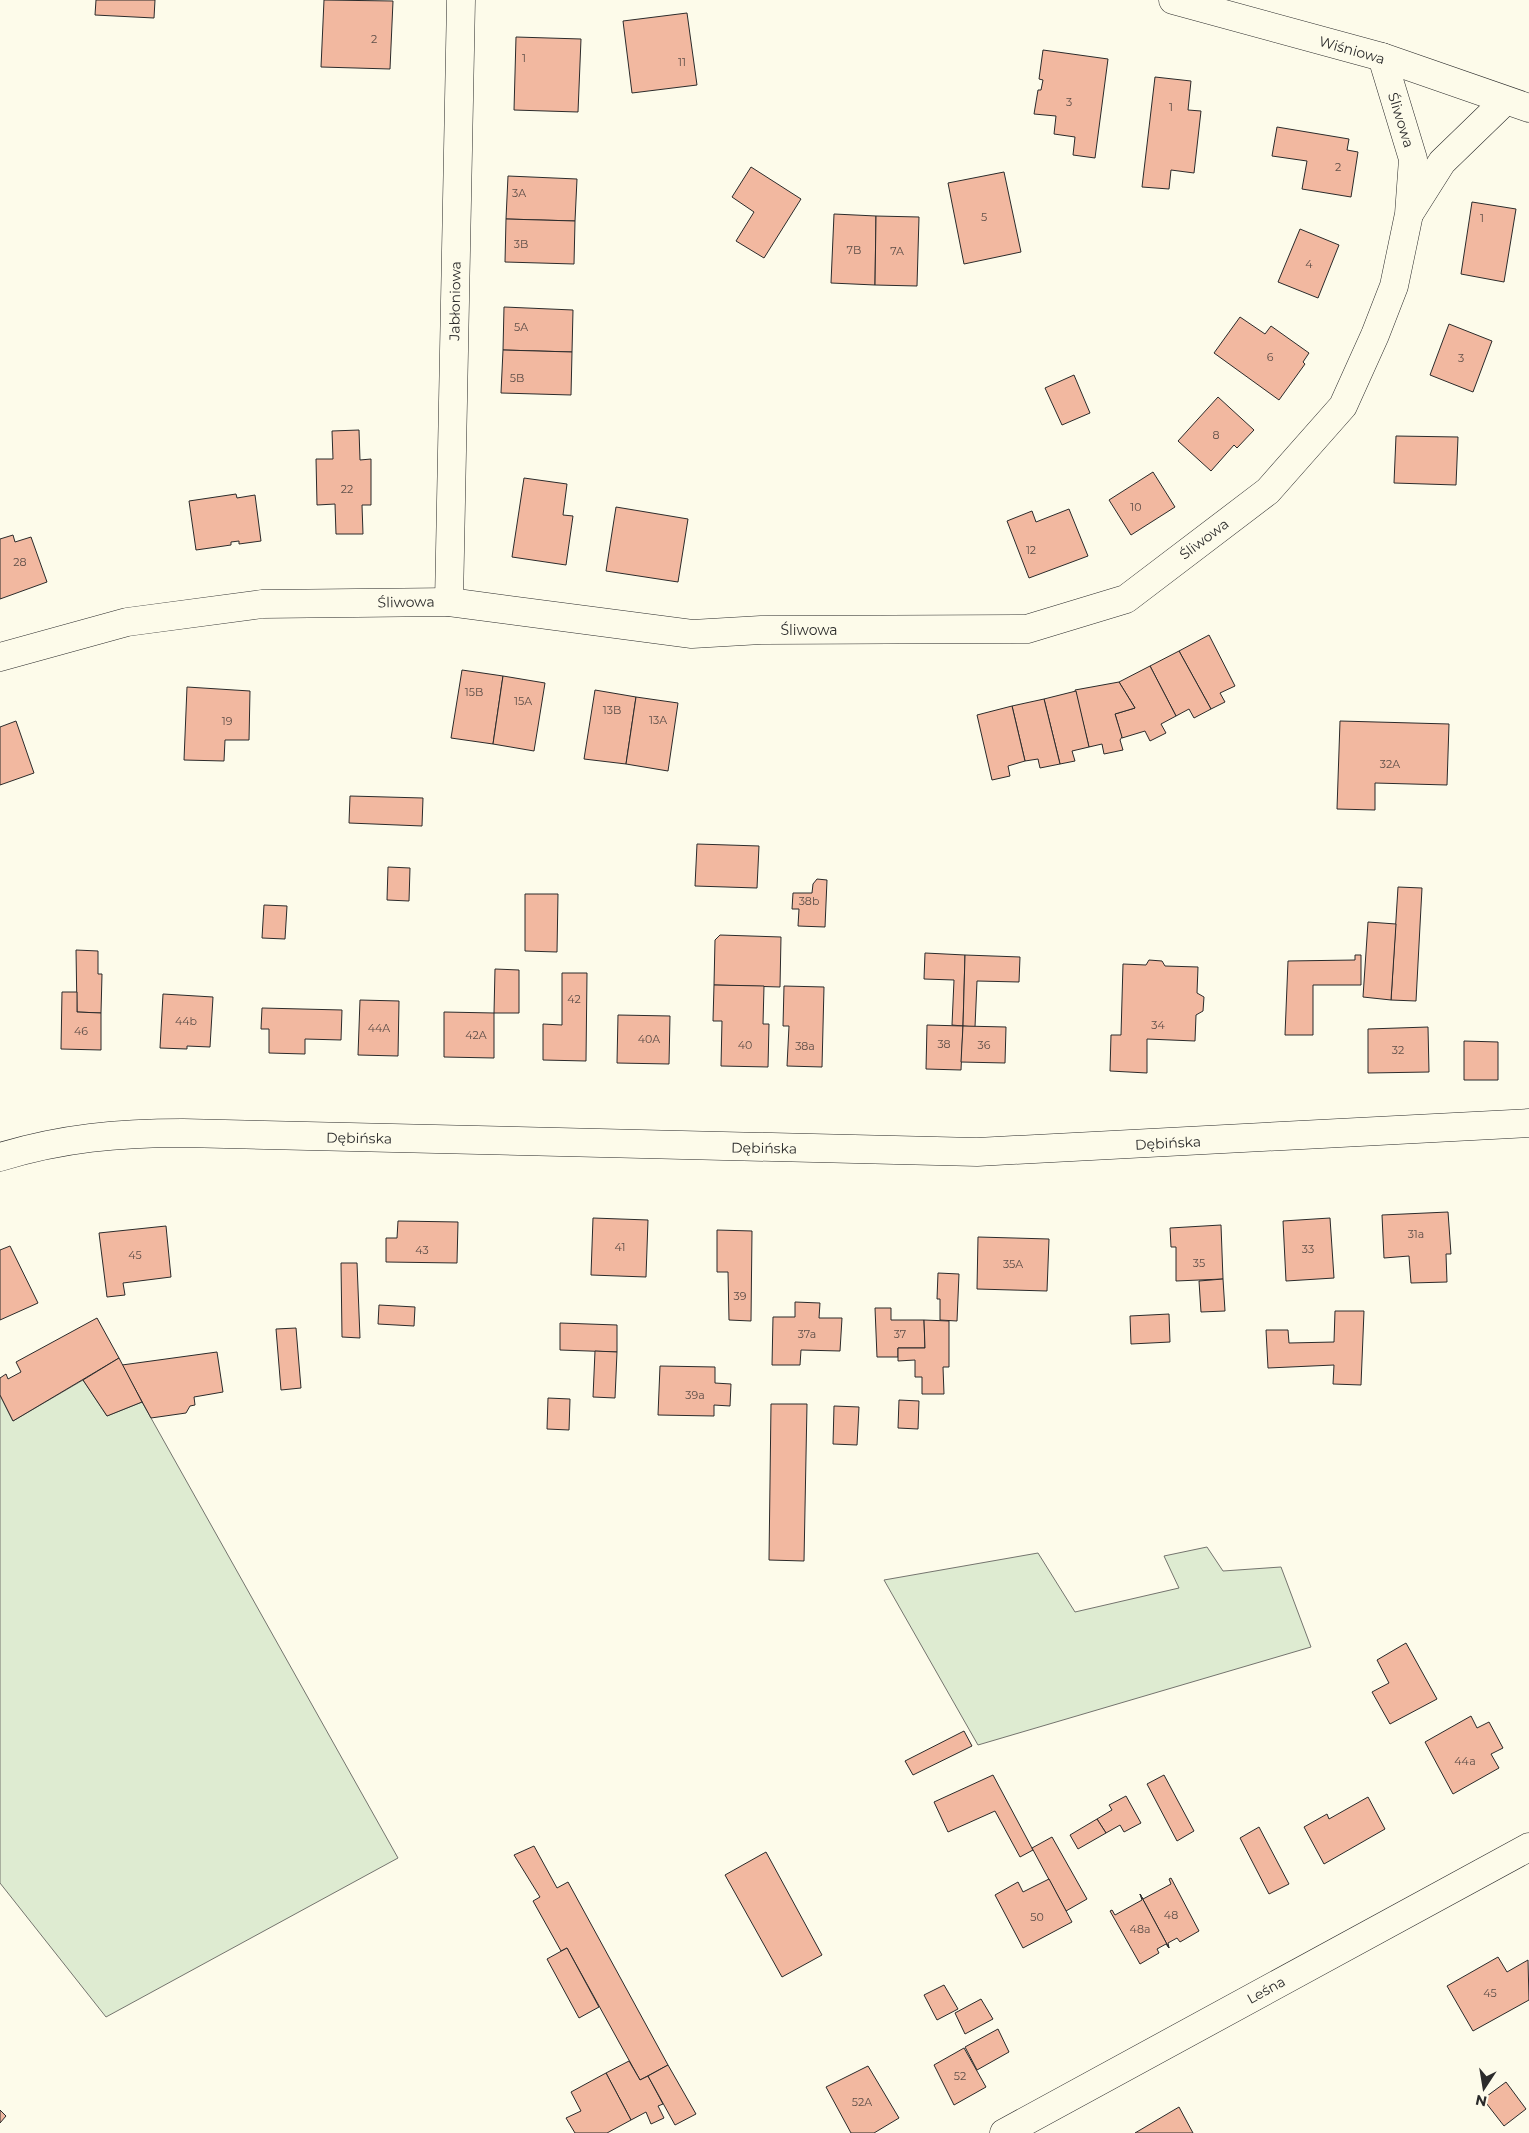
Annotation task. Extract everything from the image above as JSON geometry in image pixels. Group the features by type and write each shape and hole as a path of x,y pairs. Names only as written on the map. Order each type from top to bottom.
{"street":[{"name":"Jabłoniowa","path":"449,602 461,0"},
{"name":"Wiśniowa","path":"1173,0 1382,57 1517,105"},
{"name":"Śliwowa","path":"0,657 127,622 262,604 449,602 692,634 761,630 1027,629 1126,599 1268,491 1343,406 1375,336 1394,286 1408,214 1413,159 1382,57"},
{"name":"Śliwowa","path":"1408,214 1442,162 1517,105"},
{"name":"Dębińska","path":"0,1157 66,1140 123,1134 977,1152 1529,1123"},
{"name":"Leśna","path":"1004,2133 1529,1847"}],"green space":[{"path":"83,1380 107,1416 142,1402 398,1858 106,2017 0,1883 0,1395 13,1421"},
{"path":"1207,1547 1223,1571 1281,1567 1311,1647 978,1745 884,1580 1038,1553 1075,1612 1179,1588 1164,1556"}],"building":[{"path":"96,0 155,0 154,18 95,15"},
{"path":"324,0 393,1 390,69 321,67"},
{"path":"687,13 697,85 632,93 623,21"},
{"path":"516,37 581,39 578,112 514,110"},
{"path":"1043,50 1108,59 1095,158 1073,155 1075,137 1054,134 1056,116 1034,114 1038,90 1041,90 1043,80 1039,79"},
{"path":"1155,77 1191,81 1188,110 1201,111 1194,173 1171,170 1169,189 1142,187"},
{"path":"1277,127 1349,139 1347,150 1358,152 1351,197 1302,189 1307,161 1272,156"},
{"path":"751,167 801,199 764,258 736,241 754,212 732,197"},
{"path":"1004,172 1021,252 964,264 948,183"},
{"path":"508,176 577,179 575,221 506,219"},
{"path":"1472,202 1516,209 1504,282 1461,274"},
{"path":"834,214 876,216 875,285 831,283"},
{"path":"876,216 919,217 917,286 875,285"},
{"path":"506,219 575,221 574,264 505,262"},
{"path":"1300,229 1339,245 1318,298 1278,282"},
{"path":"504,307 573,310 572,352 503,350"},
{"path":"1240,317 1265,334 1271,326 1309,353 1303,362 1305,364 1279,400 1214,353"},
{"path":"1449,324 1492,341 1473,392 1430,375"},
{"path":"503,350 572,352 571,395 501,393"},
{"path":"1074,375 1090,413 1062,425 1045,388"},
{"path":"1218,397 1254,430 1237,448 1234,445 1211,471 1178,441"},
{"path":"359,430 360,460 371,459 371,505 362,505 363,534 336,534 335,504 317,505 316,459 333,459 332,431"},
{"path":"1396,436 1458,437 1456,485 1394,483"},
{"path":"1153,472 1175,507 1131,535 1109,500"},
{"path":"524,478 567,484 563,515 573,516 566,565 512,557"},
{"path":"236,494 237,498 255,495 261,541 239,544 239,541 231,542 231,545 196,550 189,501"},
{"path":"616,507 688,519 678,582 606,571"},
{"path":"1069,509 1088,556 1029,578 1007,521 1032,511 1036,522"},
{"path":"13,535 15,542 31,537 47,582 0,599 0,539"},
{"path":"1209,635 1235,686 1220,693 1225,702 1211,709 1179,651"},
{"path":"1179,651 1211,709 1194,718 1189,709 1176,716 1150,666"},
{"path":"1150,666 1176,716 1161,724 1166,733 1150,741 1145,731 1122,738 1115,714 1135,708 1119,682"},
{"path":"462,670 503,676 493,744 451,738"},
{"path":"503,676 545,683 534,751 493,744"},
{"path":"1119,682 1135,708 1115,714 1122,737 1120,740 1123,750 1104,754 1102,744 1089,747 1075,690"},
{"path":"187,687 250,691 249,740 225,740 224,761 184,760"},
{"path":"595,690 636,697 626,764 584,759"},
{"path":"1076,691 1089,747 1072,751 1075,761 1060,764 1044,699"},
{"path":"636,697 678,703 668,771 626,764"},
{"path":"1044,699 1060,764 1040,768 1038,759 1025,761 1012,706"},
{"path":"1012,706 1025,761 1008,766 1010,776 992,780 977,715"},
{"path":"16,721 34,773 0,785 0,727"},
{"path":"1340,721 1449,724 1447,785 1375,783 1375,810 1337,809"},
{"path":"350,796 423,798 422,826 349,823"},
{"path":"697,844 759,846 757,888 695,886"},
{"path":"388,867 410,868 409,901 387,900"},
{"path":"817,879 827,880 825,927 798,926 799,909 792,909 793,893 812,893 813,884"},
{"path":"1398,887 1422,888 1416,1001 1391,1000"},
{"path":"525,894 558,894 557,952 525,951"},
{"path":"264,905 287,906 285,939 262,938"},
{"path":"1368,922 1396,924 1391,1000 1363,997"},
{"path":"720,935 781,937 780,987 714,985 715,940"},
{"path":"76,950 98,951 98,974 102,974 101,1013 77,1012"},
{"path":"925,953 965,955 963,1026 952,1025 954,980 924,979"},
{"path":"965,955 1020,957 1019,982 977,981 975,1027 963,1026"},
{"path":"1355,955 1361,955 1361,985 1313,985 1313,1035 1285,1035 1288,961 1355,960"},
{"path":"1149,960 1162,961 1165,966 1198,967 1197,993 1204,997 1203,1011 1196,1015 1195,1041 1147,1039 1147,1073 1110,1071 1111,1035 1121,1035 1123,964 1146,965"},
{"path":"495,969 519,970 519,1013 494,1013"},
{"path":"562,973 587,973 586,1061 543,1060 543,1024 562,1025"},
{"path":"714,985 764,986 763,1024 769,1024 768,1067 721,1066 722,1021 713,1021"},
{"path":"784,986 824,987 822,1067 787,1066 789,1026 783,1026"},
{"path":"62,992 77,992 77,1012 101,1013 101,1050 61,1049"},
{"path":"163,994 213,997 210,1047 187,1046 187,1049 160,1048"},
{"path":"360,1000 399,1001 398,1056 358,1055"},
{"path":"262,1008 342,1010 341,1040 305,1039 305,1054 269,1053 269,1029 261,1029"},
{"path":"444,1012 494,1013 494,1058 444,1057"},
{"path":"618,1015 670,1016 669,1064 617,1063"},
{"path":"927,1025 963,1026 961,1070 926,1069"},
{"path":"963,1026 1006,1027 1005,1063 961,1062"},
{"path":"1428,1027 1429,1072 1368,1073 1368,1029"},
{"path":"1464,1041 1498,1042 1498,1080 1464,1080"},
{"path":"1448,1212 1451,1254 1446,1254 1447,1282 1411,1283 1409,1256 1384,1258 1382,1215"},
{"path":"593,1218 648,1220 646,1277 591,1275"},
{"path":"1330,1218 1334,1278 1286,1281 1283,1221"},
{"path":"398,1221 458,1222 457,1263 386,1262 386,1238 397,1238"},
{"path":"1221,1225 1223,1279 1176,1281 1176,1247 1171,1247 1170,1228"},
{"path":"166,1226 171,1277 123,1283 125,1295 107,1297 99,1233"},
{"path":"717,1230 752,1231 751,1321 729,1320 728,1272 717,1272"},
{"path":"978,1237 1049,1239 1047,1291 977,1289"},
{"path":"10,1246 38,1303 0,1320 0,1250"},
{"path":"341,1263 357,1263 360,1338 342,1337"},
{"path":"938,1273 959,1274 957,1321 940,1320 940,1299 937,1299"},
{"path":"1223,1279 1225,1311 1201,1312 1199,1281"},
{"path":"795,1302 820,1303 819,1318 842,1318 840,1351 801,1350 800,1365 772,1365 773,1317 795,1317"},
{"path":"379,1305 415,1307 414,1326 378,1324"},
{"path":"875,1308 891,1308 891,1320 924,1320 925,1348 898,1348 898,1357 877,1357"},
{"path":"1335,1311 1364,1311 1361,1385 1333,1384 1334,1365 1268,1368 1266,1330 1288,1330 1289,1343 1334,1342"},
{"path":"1169,1314 1170,1342 1131,1344 1130,1316"},
{"path":"97,1318 119,1358 13,1421 0,1395 0,1378 6,1374 8,1379 21,1372 16,1362"},
{"path":"924,1320 949,1321 949,1367 943,1367 944,1394 922,1394 922,1377 915,1377 915,1360 898,1361 898,1348 925,1348"},
{"path":"560,1323 617,1325 617,1352 560,1350"},
{"path":"296,1328 301,1388 281,1390 276,1329"},
{"path":"595,1351 617,1352 615,1398 593,1397"},
{"path":"217,1352 223,1392 194,1397 195,1405 190,1406 186,1413 151,1418 122,1365"},
{"path":"119,1358 142,1402 107,1416 83,1380"},
{"path":"660,1366 715,1367 715,1383 731,1384 730,1406 714,1405 714,1416 658,1415"},
{"path":"548,1398 570,1399 569,1430 547,1429"},
{"path":"899,1400 919,1401 918,1429 898,1428"},
{"path":"771,1404 807,1404 804,1561 769,1560"},
{"path":"834,1406 859,1407 857,1445 833,1444"},
{"path":"1406,1643 1437,1699 1390,1724 1372,1692 1389,1683 1377,1660"},
{"path":"1471,1716 1477,1728 1489,1722 1503,1748 1491,1754 1499,1768 1453,1794 1425,1742"},
{"path":"964,1731 972,1746 913,1775 905,1761"},
{"path":"993,1775 1033,1850 1020,1857 995,1811 948,1832 934,1802"},
{"path":"1164,1775 1194,1831 1177,1841 1147,1784"},
{"path":"1126,1796 1141,1823 1124,1832 1120,1825 1106,1833 1097,1819 1112,1810 1109,1805"},
{"path":"1368,1797 1385,1829 1324,1864 1304,1827 1327,1814 1329,1819"},
{"path":"1097,1819 1106,1833 1078,1849 1070,1835"},
{"path":"1259,1827 1289,1884 1269,1894 1240,1838"},
{"path":"1052,1837 1087,1899 1066,1911 1032,1848"},
{"path":"534,1846 557,1888 568,1882 668,2065 640,2080 567,1948 561,1951 533,1901 540,1897 514,1855"},
{"path":"766,1852 822,1955 782,1977 725,1875"},
{"path":"1171,1878 1199,1931 1180,1942 1177,1938 1168,1943 1169,1948 1140,1894 1143,1899 1171,1884 1169,1879"},
{"path":"1049,1879 1072,1922 1023,1948 995,1895 1018,1882 1023,1892"},
{"path":"1140,1894 1169,1948 1166,1944 1157,1949 1159,1953 1140,1964 1110,1911 1112,1910 1115,1915 1142,1900"},
{"path":"567,1948 599,2007 579,2018 547,1959"},
{"path":"1498,1957 1507,1972 1528,1960 1529,2000 1473,2031 1447,1986"},
{"path":"944,1985 958,2009 937,2020 924,1995"},
{"path":"981,1999 993,2019 965,2034 955,2013"},
{"path":"998,2029 1009,2052 977,2070 965,2047"},
{"path":"964,2048 986,2087 954,2105 934,2065"},
{"path":"629,2061 640,2080 648,2076 663,2104 658,2106 664,2118 651,2124 646,2112 631,2120 606,2073"},
{"path":"668,2065 696,2114 675,2125 648,2076"},
{"path":"868,2066 899,2118 874,2133 851,2133 826,2087"},
{"path":"606,2073 631,2120 607,2133 575,2133 566,2118 581,2111 571,2092"},
{"path":"1506,2082 1526,2109 1504,2126 1483,2099"},
{"path":"1179,2107 1193,2133 1135,2133"},
{"path":"0,2110 6,2116 0,2123"}]}
